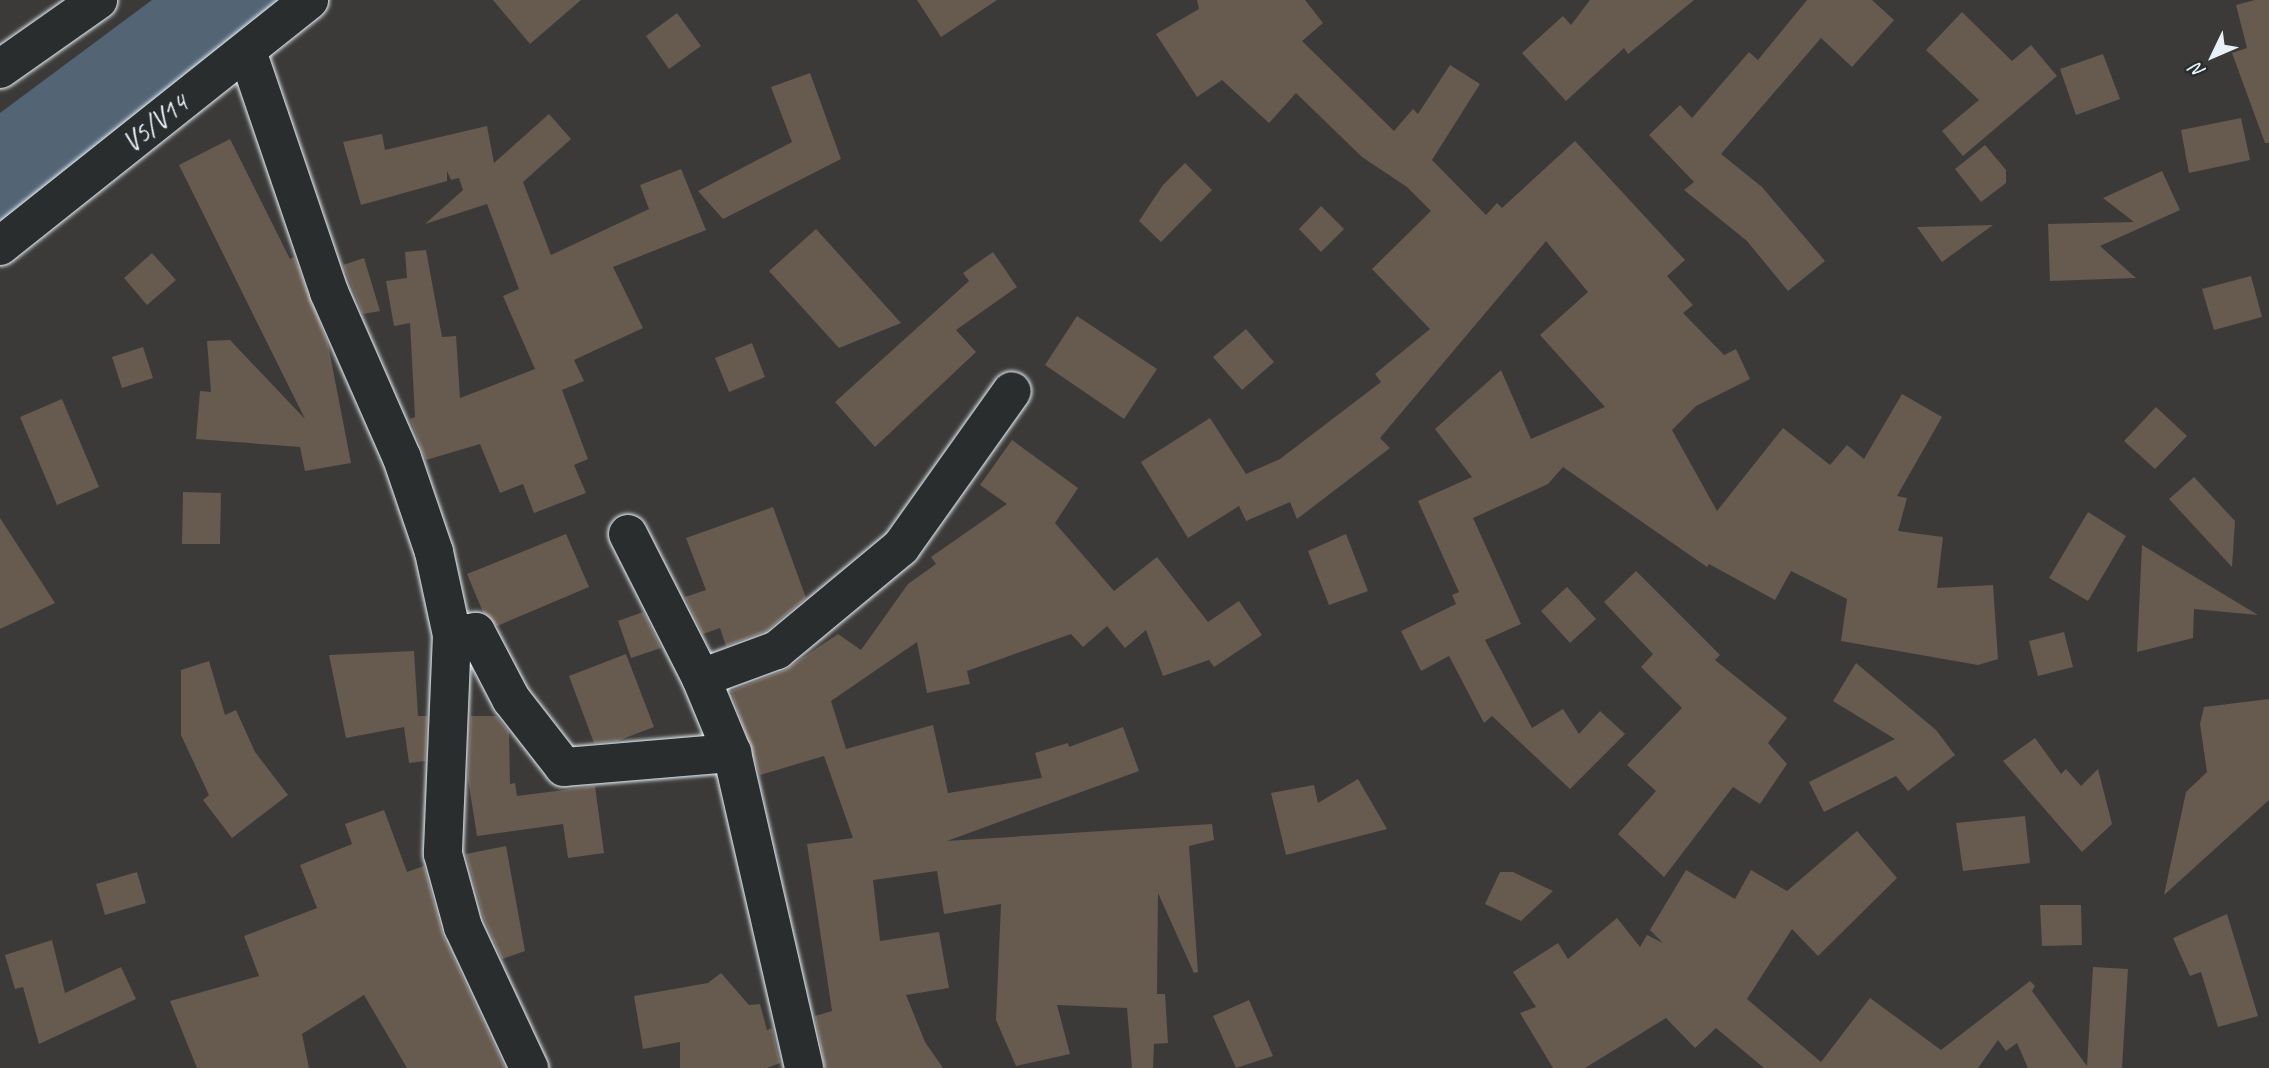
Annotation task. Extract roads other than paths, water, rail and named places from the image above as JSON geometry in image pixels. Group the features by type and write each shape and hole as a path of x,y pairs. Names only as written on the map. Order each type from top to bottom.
{"street":[{"path":"0,69 99,0"},
{"name":"V5/V14","path":"0,246 309,0"},
{"path":"247,51 329,292 402,458 434,552 452,635 443,854 463,927 529,1068"},
{"path":"701,678 777,650 901,547 1012,391"},
{"path":"628,534 701,678 732,753 804,1068"},
{"path":"452,635 476,632 511,699 564,766 732,753"}],"water":[{"path":"152,0 283,0 0,222 0,113"}]}
